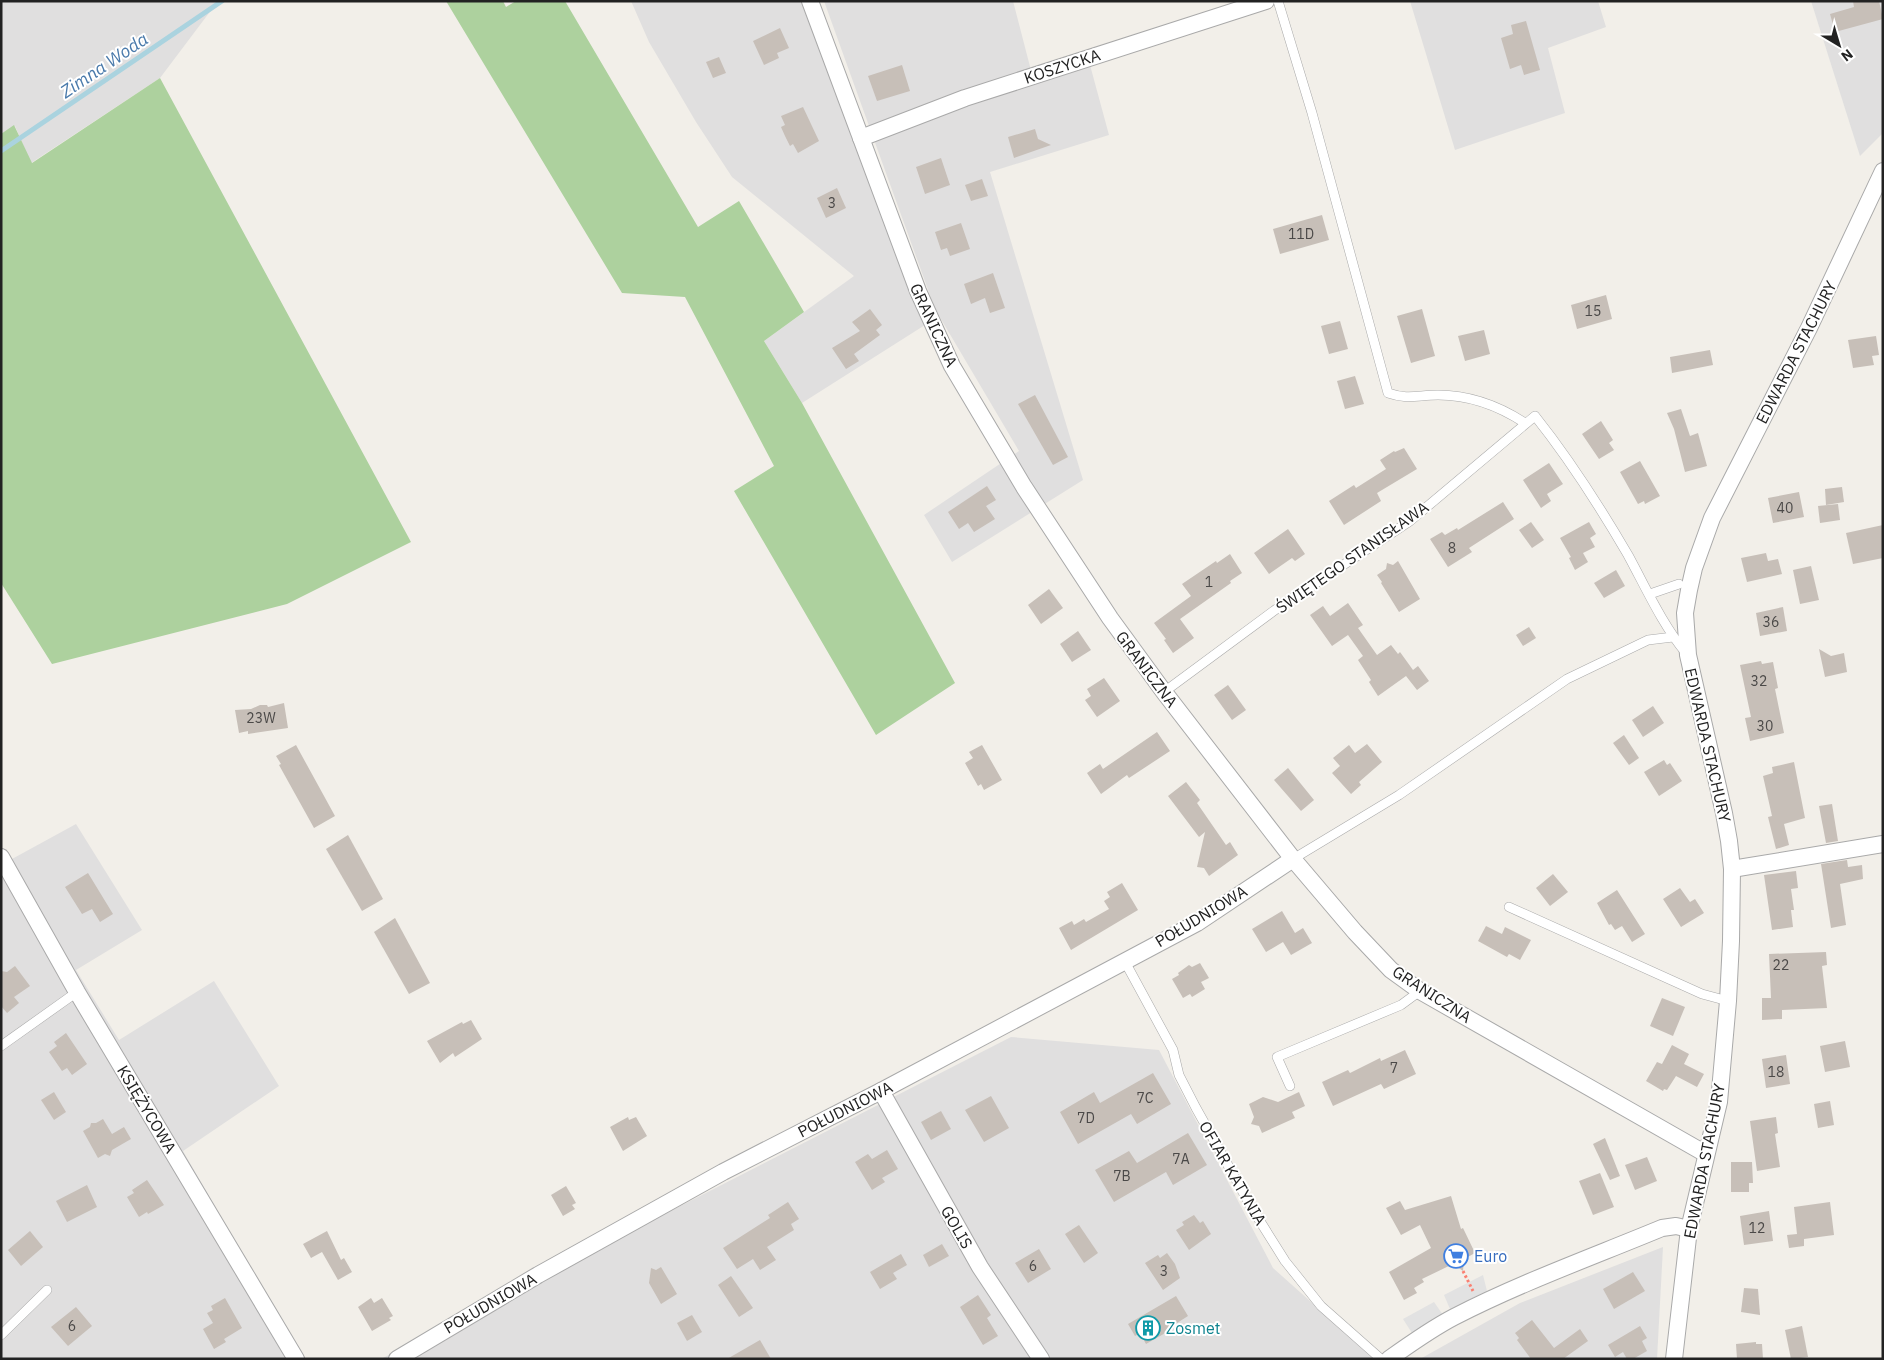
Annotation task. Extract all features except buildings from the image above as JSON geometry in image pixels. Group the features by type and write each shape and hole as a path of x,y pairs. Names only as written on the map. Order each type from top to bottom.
{"street":[{"name":"GRANICZNA","path":"810,1 913,280 952,366 1024,486 1099,602 1164,692 1293,859 1355,932 1391,970 1420,991 1706,1154"},
{"name":"KOSZYCKA","path":"861,138 965,98 1266,1"},
{"name":"EDWARDA STACHURY","path":"1674,1359 1690,1229 1719,1102 1731,941 1732,869 1724,813 1688,655 1685,620 1688,598 1694,568 1712,518 1809,328 1883,171"},
{"path":"1732,869 1883,844"},
{"name":"KSIĘŻYCOWA","path":"1,857 77,992 296,1359"},
{"name":"POŁUDNIOWA","path":"396,1359 538,1275 723,1172 881,1091 1124,960 1197,923 1293,859"},
{"name":"GOLIS","path":"881,1091 980,1267 1041,1359"},
{"path":"1389,1359 1452,1318 1480,1305 1662,1228 1676,1226 1690,1229"}],"lane":[{"path":"1278,1 1312,113 1388,393 1402,398 1438,395 1469,398 1511,414 1525,423"},
{"name":"ŚWIĘTEGO STANISŁAWA","path":"1164,692 1274,610 1410,521 1534,416 1564,453 1621,543 1650,594"},
{"path":"1678,584 1650,594 1673,637 1688,655"},
{"path":"1293,859 1400,795 1567,680 1648,640 1673,637"},
{"path":"1509,907 1702,994 1728,1001"},
{"name":"OFIAR KATYNIA","path":"1124,960 1173,1050 1179,1075 1199,1115 1248,1201 1286,1261 1321,1306 1380,1359"},
{"path":"1290,1086 1277,1057 1401,1005 1420,991"},
{"path":"1,1046 77,992"},
{"path":"1,1335 47,1290"}],"path":[{"path":"1463,1271 1480,1305"}],"shaded area":[{"path":"1,1 218,1 160,78 31,163 15,126 1,134"},
{"path":"631,1 802,1 925,325 802,403 764,341 854,276 732,177 696,122 649,42"},
{"path":"824,1 1013,1 1034,82 1090,65 1109,135 990,172 1083,480 952,562 924,515 1019,451 935,309"},
{"path":"1410,1 1598,1 1606,27 1548,48 1565,113 1455,150"},
{"path":"1811,1 1883,1 1883,133 1860,156"},
{"path":"76,824 142,930 76,970 119,1040 214,981 279,1086 183,1151 303,1359 1,1359 1,865"},
{"path":"1011,1037 1159,1050 1273,1268 1375,1359 381,1359"},
{"path":"1663,1247 1657,1359 1420,1359 1520,1303"},
{"path":"1483,1275 1487,1291 1450,1309 1444,1295"},
{"path":"1434,1302 1443,1315 1412,1333 1403,1319"}],"green space":[{"path":"446,1 503,1 506,7 516,1 565,1 698,227 739,201 804,312 764,341 802,403 955,683 876,735 734,491 774,466 685,297 622,293"},
{"path":"160,78 411,542 287,604 52,664 1,583 1,134 14,125 32,163"}],"waterway":[{"name":"Zimna Woda","path":"1,151 222,1"}],"place":[{"name":"Euro","path":"1456,1256"},
{"name":"Zosmet","path":"1148,1328"}]}
